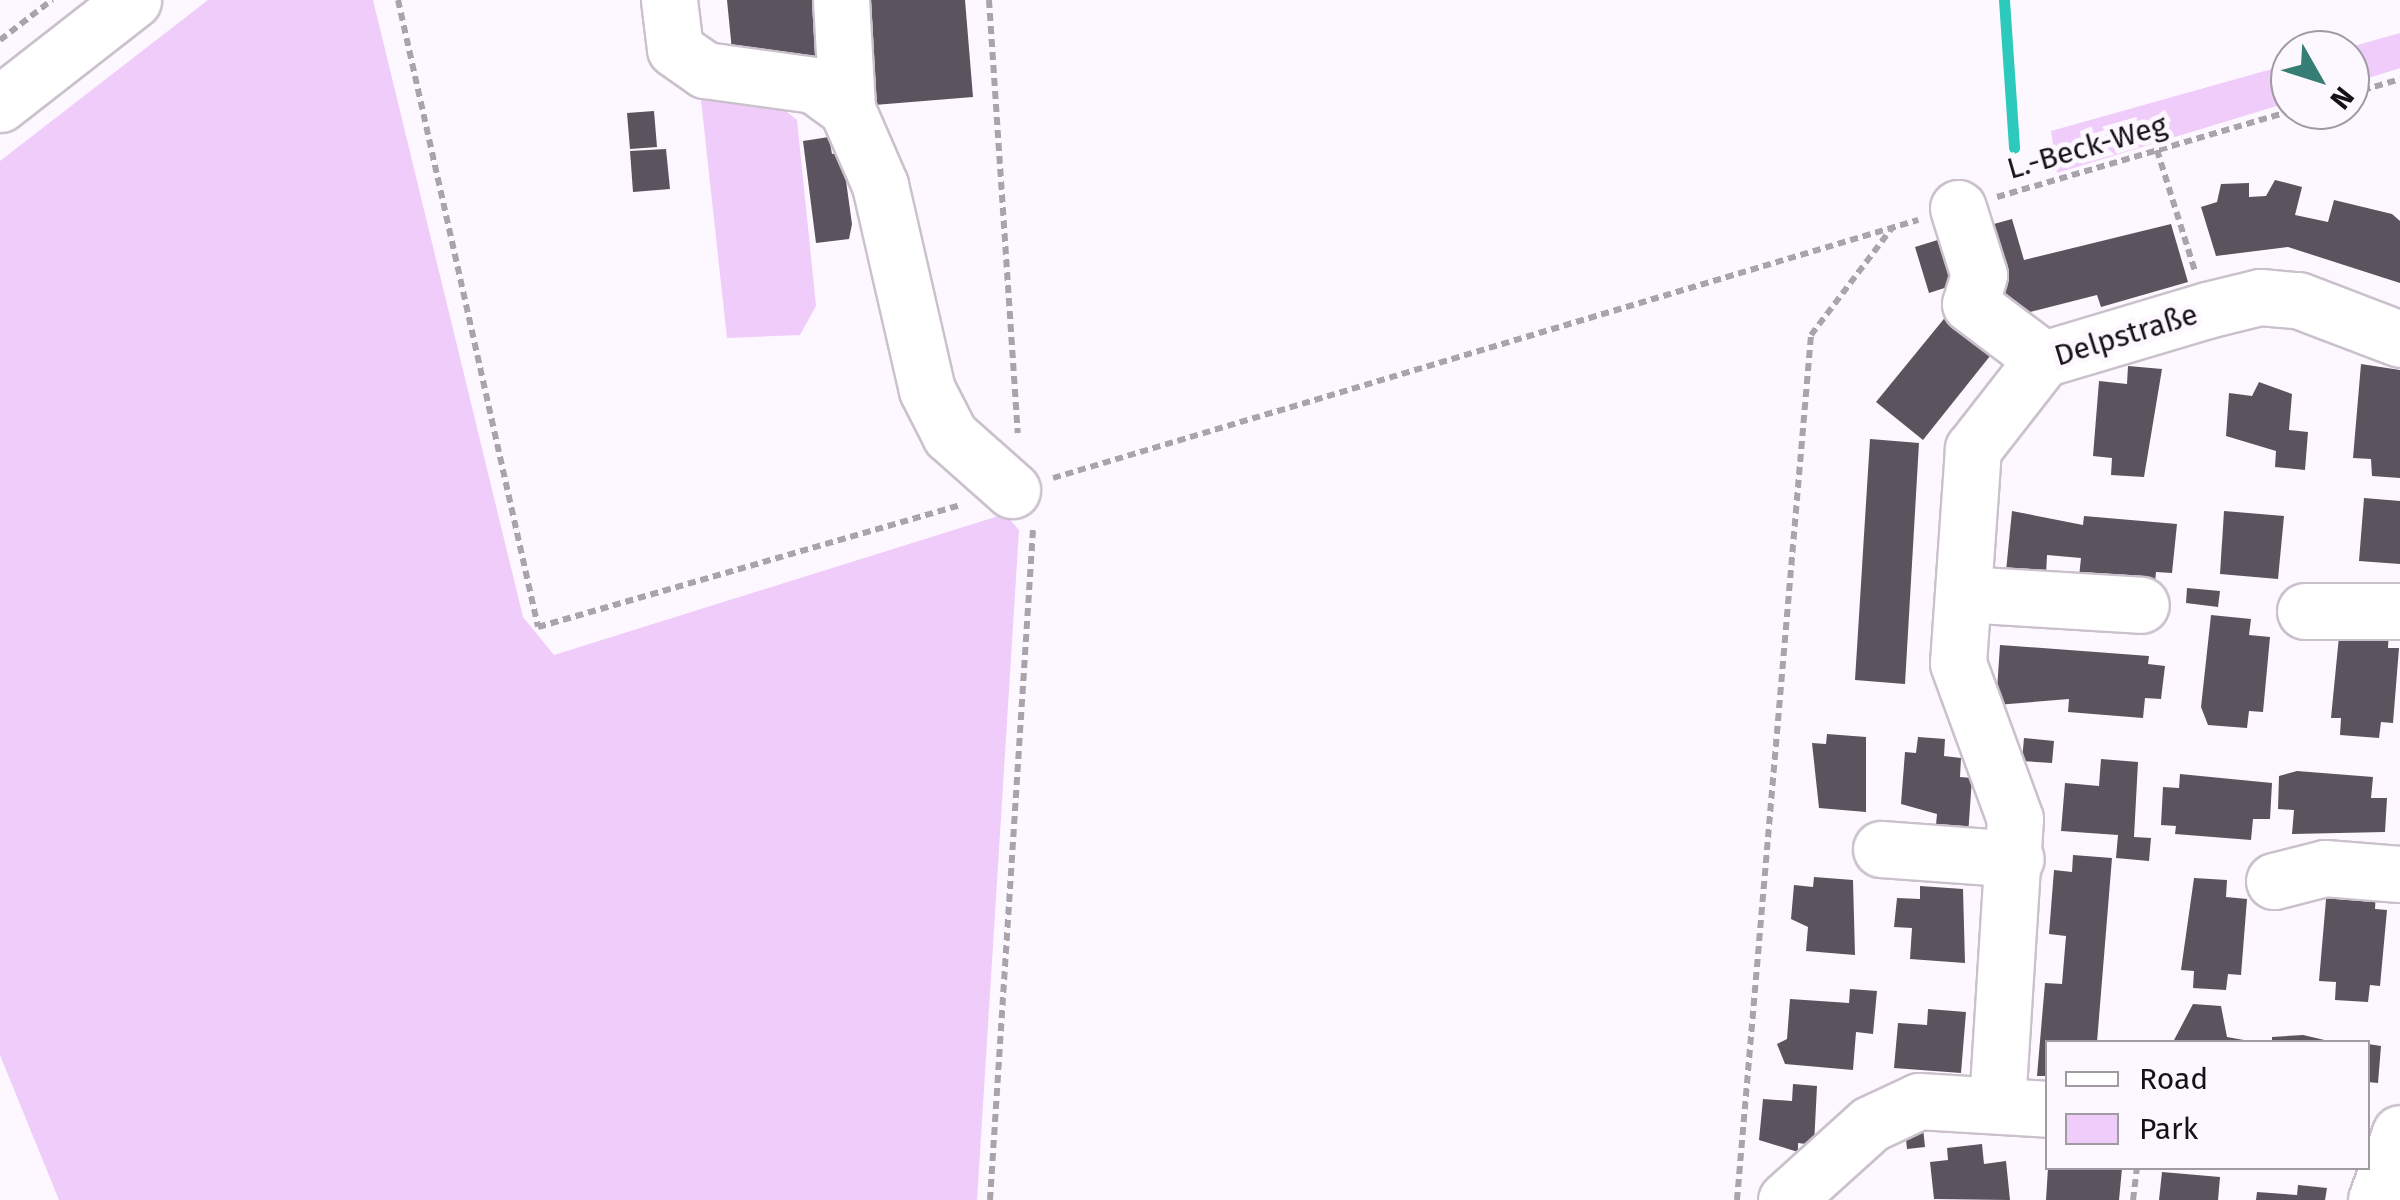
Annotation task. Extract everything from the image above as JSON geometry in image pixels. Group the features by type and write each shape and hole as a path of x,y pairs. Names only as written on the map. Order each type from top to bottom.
{"street":[{"path":"0,104 133,0"},
{"path":"669,0 675,49 705,70 814,85 847,109"},
{"path":"841,0 847,109 880,185 927,390 950,435 1024,487"},
{"path":"1958,208 1979,276 1970,304 2043,359"},
{"name":"Delpstraße","path":"2022,1106 2016,859 2006,781 1958,664 1972,450 2043,359 2208,310 2260,297 2298,300 2400,339"},
{"path":"1963,594 2141,605"},
{"path":"2305,611 2400,611"},
{"path":"1882,850 2016,859"},
{"path":"2274,881 2324,868 2400,874"},
{"path":"1786,1200 1896,1110 1933,1100 2022,1106"},
{"path":"2376,1200 2389,1137"}],"path":[{"path":"0,40 52,0"},
{"name":"L.-Beck-Weg","path":"398,0 538,628 2270,117"},
{"path":"989,0 1024,487 990,1200"},
{"path":"2370,88 2400,79"},
{"path":"2157,150 2208,310"},
{"path":"1737,1200 1811,335 1893,228"},
{"path":"2133,1200 2137,1170"}],"green space":[{"path":"208,0 373,0 523,617 554,655 1005,514 1019,530 977,1200 59,1200 0,1055 0,161"},
{"path":"2400,33 2400,68 2370,78 2370,42"},
{"path":"2270,70 2270,108 2057,173 2051,131"},
{"path":"701,100 782,108 797,120 816,306 800,335 727,338"}],"building":[{"path":"727,0 821,0 826,61 734,71"},
{"path":"865,0 965,0 973,97 862,106"},
{"path":"654,111 657,147 630,149 627,113"},
{"path":"829,137 832,154 842,152 852,224 849,239 816,243 803,141"},
{"path":"666,149 670,189 633,192 630,151"},
{"path":"2275,180 2302,187 2295,215 2328,222 2334,200 2392,214 2400,221 2400,283 2288,247 2216,256 2201,207 2217,202 2221,184 2249,183 2249,197 2266,196"},
{"path":"2012,219 2024,260 2171,224 2188,282 2101,307 2097,295 1994,321 1983,227"},
{"path":"1944,238 1957,284 1929,293 1915,247"},
{"path":"1952,309 1998,346 1923,440 1876,402"},
{"path":"2361,364 2400,370 2400,478 2372,476 2371,459 2353,458"},
{"path":"2128,366 2162,369 2144,477 2111,475 2112,458 2093,456 2099,381 2127,384"},
{"path":"2259,382 2292,394 2289,430 2308,432 2305,470 2275,467 2276,451 2226,436 2229,393 2252,396"},
{"path":"1870,439 1919,443 1905,684 1855,680"},
{"path":"2364,498 2400,501 2400,564 2359,561"},
{"path":"2012,511 2083,525 2084,516 2177,524 2172,573 2156,572 2155,583 2079,577 2081,558 2047,555 2046,575 2006,571"},
{"path":"2224,511 2284,516 2278,579 2220,574"},
{"path":"2187,588 2220,591 2218,607 2186,603"},
{"path":"2211,615 2251,619 2249,635 2270,637 2263,712 2249,711 2247,728 2208,725 2201,707"},
{"path":"2340,626 2389,630 2388,648 2399,648 2393,723 2381,722 2379,738 2340,735 2341,718 2331,718"},
{"path":"2000,645 2149,656 2148,664 2165,666 2161,699 2145,698 2143,718 2068,712 2069,699 1996,705"},
{"path":"1827,734 1866,737 1866,812 1819,808 1812,743 1826,744"},
{"path":"1918,737 1945,739 1944,756 1961,758 1960,777 1972,778 1967,850 1934,847 1937,814 1901,804 1905,752 1916,753"},
{"path":"2024,738 2054,741 2052,763 2022,761"},
{"path":"2101,759 2138,762 2134,837 2151,838 2149,861 2116,858 2118,835 2061,831 2065,783 2099,786"},
{"path":"2297,771 2373,777 2371,798 2387,798 2385,832 2292,834 2294,810 2278,809 2279,776"},
{"path":"2180,774 2272,783 2270,819 2253,819 2251,840 2175,834 2176,826 2161,825 2163,787 2179,788"},
{"path":"2073,855 2112,858 2097,1040 2045,1040 2045,1076 2037,1076 2045,983 2062,984 2066,936 2049,934 2054,870 2072,872"},
{"path":"1814,877 1853,880 1855,955 1806,951 1808,927 1791,919 1794,885 1813,887"},
{"path":"2194,878 2227,880 2226,897 2247,899 2241,975 2228,974 2226,990 2193,988 2194,971 2181,970"},
{"path":"1920,886 1963,889 1965,963 1910,959 1912,928 1894,927 1897,898 1920,899"},
{"path":"2327,888 2376,892 2375,909 2387,910 2380,986 2370,985 2368,1002 2335,1000 2336,982 2319,981"},
{"path":"1850,989 1877,991 1873,1034 1856,1032 1853,1070 1785,1064 1777,1044 1787,1039 1790,999 1849,1003"},
{"path":"2193,1004 2221,1006 2227,1037 2244,1040 2174,1040"},
{"path":"1928,1009 1966,1012 1961,1073 1894,1068 1898,1023 1927,1025"},
{"path":"2303,1035 2324,1040 2272,1040"},
{"path":"2370,1044 2381,1046 2378,1083 2370,1082"},
{"path":"1793,1084 1817,1086 1814,1145 1798,1143 1798,1152 1759,1140 1763,1099 1792,1101"},
{"path":"1923,1128 1925,1147 1907,1149 1905,1130"},
{"path":"1982,1144 1984,1164 2006,1161 2010,1200 1934,1199 1930,1162 1948,1160 1947,1148"},
{"path":"2048,1170 2122,1170 2119,1200 2046,1200"},
{"path":"2162,1172 2220,1177 2218,1200 2159,1200"},
{"path":"2298,1185 2327,1188 2325,1200 2256,1200 2257,1192 2297,1195"}],"waterway":[{"path":"2004,0 2014,148"}]}
